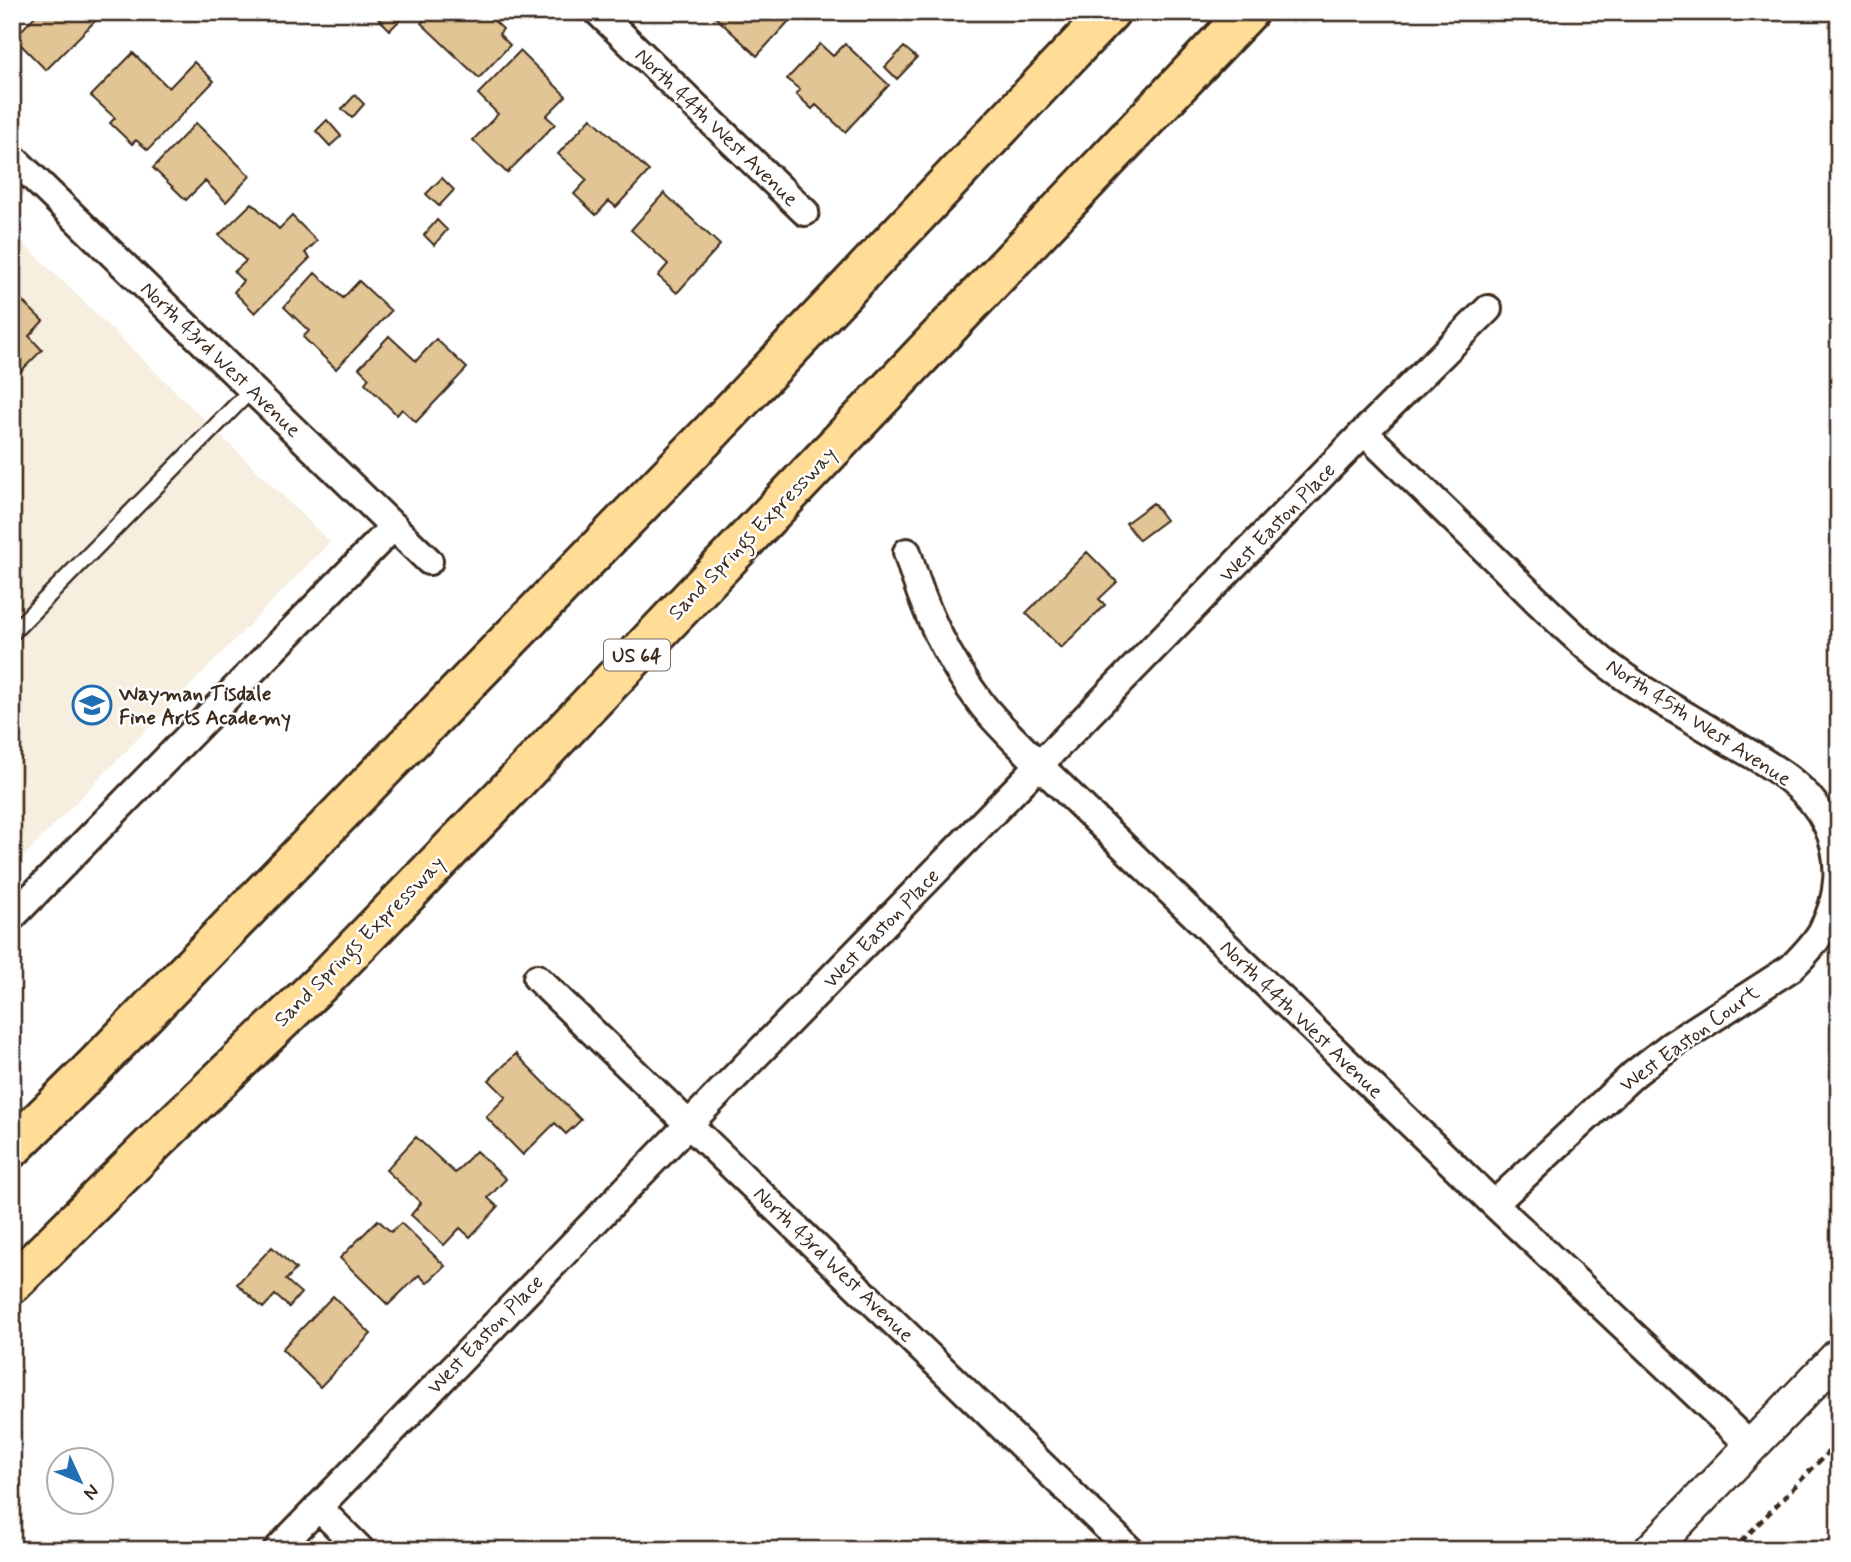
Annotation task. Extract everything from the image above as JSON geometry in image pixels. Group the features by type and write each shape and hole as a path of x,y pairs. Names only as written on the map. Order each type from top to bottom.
{"highway":[{"path":"12,1148 703,440 1111,12"},
{"name":"Sand Springs Expressway","path":"12,1284 325,979 1248,12"}],"street":[{"name":"North 44th West Avenue","path":"598,12 805,212"},
{"name":"North 43rd West Avenue","path":"12,157 429,561"},
{"name":"West Easton Place","path":"276,1550 1364,432 1488,309"},
{"name":"North 45th West Avenue","path":"1364,432 1604,661 1651,694 1782,773 1805,793 1827,824 1834,843 1838,891"},
{"path":"12,917 394,526"},
{"name":"North 44th West Avenue","path":"907,552 930,621 962,677 984,708 1039,765 1494,1204 1751,1446"},
{"name":"West Easton Court","path":"1494,1204 1634,1074 1670,1046 1791,968 1822,932 1838,891"},
{"name":"North 43rd West Avenue","path":"537,978 1130,1550"},
{"path":"1651,1550 1839,1355"},
{"path":"318,1507 361,1550"}],"lane":[{"path":"12,634 252,389"}],"path":[{"path":"1734,1550 1839,1441"}],"shaded area":[{"name":"Wayman Tisdale Fine Arts Academy","path":"12,232 330,542 12,868"}],"building":[{"path":"39,12 104,12 46,70 14,38"},
{"path":"372,12 408,12 390,30"},
{"path":"432,12 485,12 503,29 499,34 510,45 479,78 421,23"},
{"path":"710,12 779,12 789,21 757,56"},
{"path":"820,44 833,56 845,44 889,85 845,132 816,105 812,109 796,94 800,90 787,79"},
{"path":"904,47 917,58 897,79 885,67"},
{"path":"520,51 566,96 546,116 555,124 507,173 473,140 498,114 478,94"},
{"path":"133,53 169,88 194,62 214,81 148,150 136,140 132,144 110,123 115,118 91,96"},
{"path":"355,95 364,104 352,118 342,109"},
{"path":"591,118 649,171 616,207 609,201 596,215 574,194 587,180 558,154"},
{"path":"327,120 341,136 330,146 316,131"},
{"path":"196,123 250,176 226,202 205,181 186,200 153,168"},
{"path":"442,178 454,190 439,206 426,194"},
{"path":"664,193 720,245 677,293 658,276 668,264 631,230"},
{"path":"252,203 279,229 292,216 317,241 305,253 310,258 255,313 234,292 243,281 234,272 246,261 219,235"},
{"path":"437,220 447,230 434,245 424,235"},
{"path":"315,273 343,298 359,281 391,311 336,369 303,337 309,331 284,307"},
{"path":"12,291 43,321 29,336 42,350 12,380"},
{"path":"389,336 416,361 436,339 467,368 416,422 402,409 397,415 365,383 369,378 359,368"},
{"path":"1153,503 1166,520 1139,540 1126,523"},
{"path":"1087,552 1117,582 1099,599 1105,605 1061,648 1026,613"},
{"path":"516,1054 581,1120 566,1134 555,1123 523,1155 486,1117 506,1097 489,1080"},
{"path":"416,1137 455,1173 476,1151 506,1179 488,1198 498,1207 470,1237 460,1228 444,1245 411,1215 421,1203 386,1170"},
{"path":"378,1220 391,1232 401,1223 445,1266 427,1283 419,1275 388,1305 340,1258"},
{"path":"272,1247 296,1269 286,1280 301,1293 289,1307 275,1295 263,1308 237,1284"},
{"path":"333,1296 371,1334 320,1387 282,1349"}],"place":[{"name":"Wayman Tisdale Fine Arts Academy","path":"92,705"}]}
